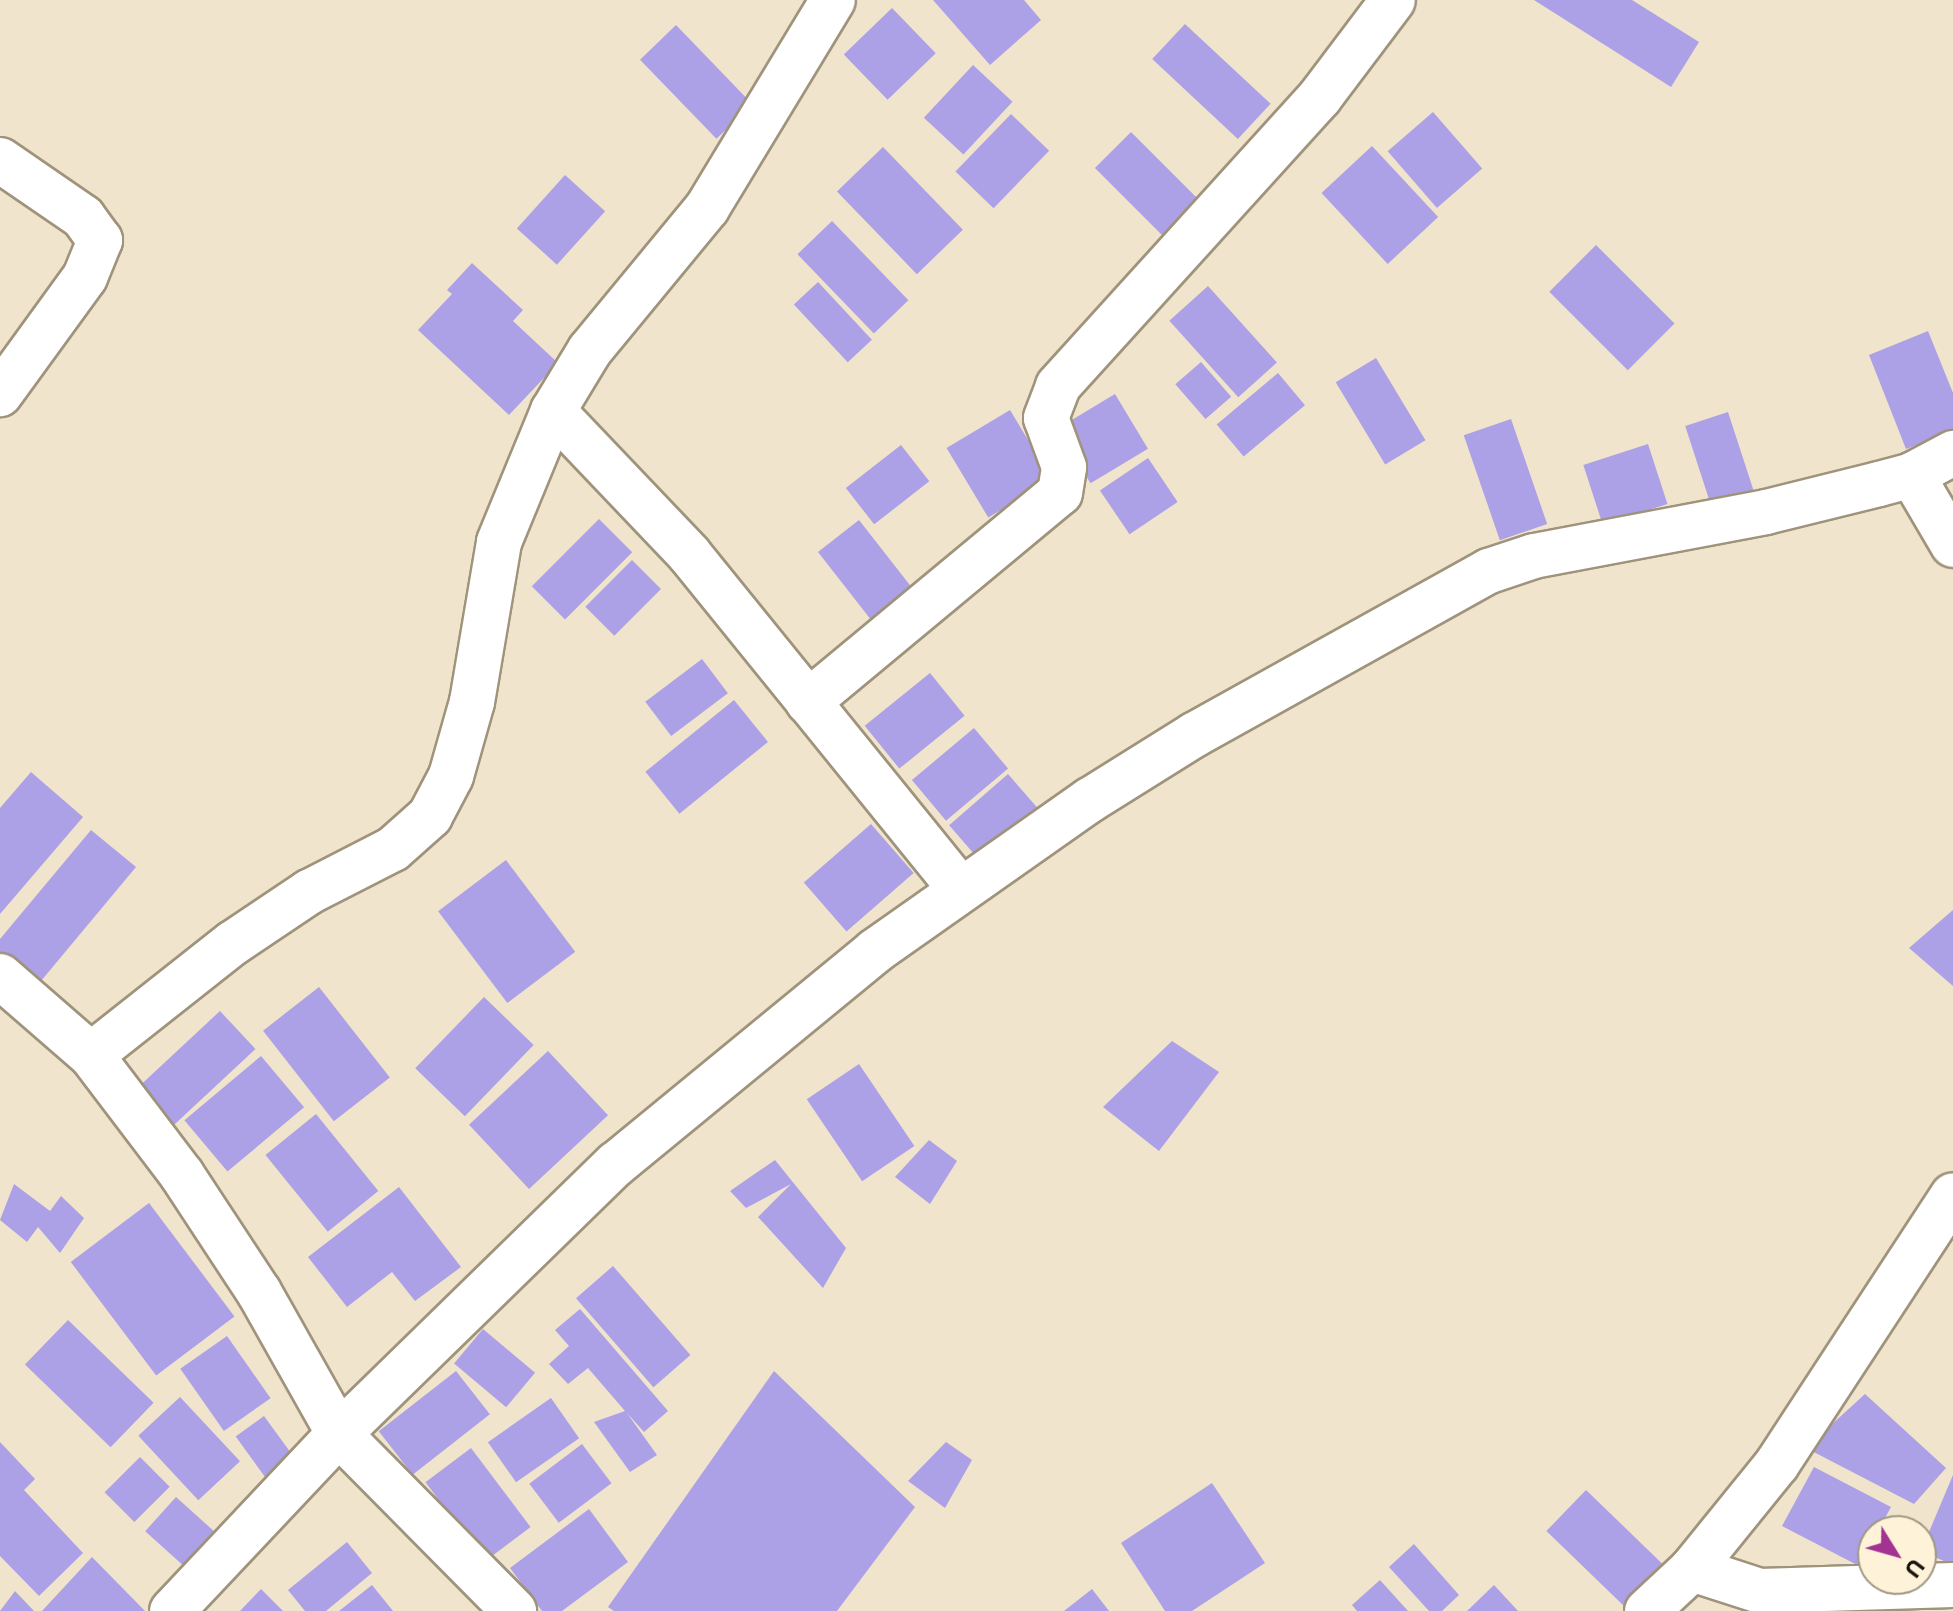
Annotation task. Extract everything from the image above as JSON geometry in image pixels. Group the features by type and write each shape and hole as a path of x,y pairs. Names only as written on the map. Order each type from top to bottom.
{"street":[{"path":"91,1055 143,1009 259,924 393,849 430,816 451,776 472,702 499,542 553,411 590,350 736,166 784,73 833,0"},
{"path":"808,702 1060,493 1064,467 1046,418 1058,386 1320,97 1393,0"},
{"path":"0,160 83,217 100,240 85,277 0,394"},
{"path":"553,411 678,542 961,890"},
{"path":"172,1611 339,1434 616,1164 753,1047 961,890 1194,735 1489,571 1534,556 1766,512 1912,475 1953,453"},
{"path":"1912,475 1953,545"},
{"path":"0,976 91,1055 221,1233 339,1434 514,1611"},
{"path":"1647,1611 1692,1569 1777,1464 1953,1195"},
{"path":"1692,1569 1760,1591 1953,1585"}],"building":[{"path":"933,0 1024,0 1041,20 990,65"},
{"path":"1534,0 1632,0 1699,42 1671,87"},
{"path":"892,8 936,53 888,100 844,55"},
{"path":"1185,24 1271,104 1238,139 1152,59"},
{"path":"676,25 752,104 716,139 640,60"},
{"path":"973,65 1012,102 963,154 924,118"},
{"path":"1433,112 1482,169 1437,208 1388,151"},
{"path":"1011,114 1049,151 994,208 955,172"},
{"path":"1131,132 1200,201 1164,237 1095,168"},
{"path":"1372,146 1438,217 1388,264 1322,193"},
{"path":"883,147 963,230 917,274 837,191"},
{"path":"565,175 605,211 557,265 517,229"},
{"path":"832,221 908,300 874,333 797,254"},
{"path":"1596,245 1674,323 1628,370 1549,292"},
{"path":"472,263 523,310 513,321 558,363 509,415 418,330 452,294 447,290"},
{"path":"818,282 872,340 848,362 794,305"},
{"path":"1208,286 1277,363 1238,397 1169,321"},
{"path":"1928,331 1953,393 1953,431 1906,449 1869,355"},
{"path":"1376,358 1425,440 1385,464 1336,382"},
{"path":"1201,362 1231,397 1206,419 1175,384"},
{"path":"1278,373 1305,405 1244,457 1217,424"},
{"path":"1115,394 1148,449 1091,483 1058,429"},
{"path":"1010,410 1052,479 988,518 947,448"},
{"path":"1728,412 1754,493 1711,507 1685,426"},
{"path":"1511,419 1547,524 1500,540 1464,435"},
{"path":"1648,444 1667,504 1603,525 1583,465"},
{"path":"901,445 929,481 874,524 846,488"},
{"path":"1148,458 1178,502 1130,534 1100,490"},
{"path":"599,519 632,552 565,619 532,586"},
{"path":"859,520 912,588 871,620 818,552"},
{"path":"632,560 661,589 614,636 585,607"},
{"path":"702,659 728,693 671,736 645,702"},
{"path":"930,673 965,716 899,769 865,726"},
{"path":"734,700 768,742 679,814 645,772"},
{"path":"974,728 1008,769 946,821 912,780"},
{"path":"31,772 83,817 0,914 0,808"},
{"path":"1008,774 1042,813 983,864 949,825"},
{"path":"871,824 914,873 846,931 804,882"},
{"path":"91,830 136,867 36,987 0,958 0,939"},
{"path":"506,860 575,952 507,1003 438,911"},
{"path":"1953,910 1953,986 1909,948"},
{"path":"319,987 390,1078 334,1121 263,1031"},
{"path":"484,997 534,1045 465,1116 415,1068"},
{"path":"220,1011 255,1049 173,1126 137,1088"},
{"path":"1172,1041 1219,1072 1159,1151 1103,1107"},
{"path":"548,1051 608,1115 529,1189 469,1125"},
{"path":"261,1056 304,1107 227,1172 184,1120"},
{"path":"859,1064 914,1146 862,1181 807,1099"},
{"path":"316,1114 378,1191 328,1232 265,1155"},
{"path":"929,1140 957,1161 930,1204 895,1177"},
{"path":"775,1160 846,1248 823,1288 758,1217 791,1184 746,1208 730,1191"},
{"path":"14,1184 50,1211 61,1196 84,1218 60,1253 38,1227 27,1242 0,1220"},
{"path":"399,1187 461,1267 415,1301 392,1272 347,1307 308,1257"},
{"path":"149,1203 234,1316 156,1375 71,1262"},
{"path":"613,1266 690,1355 653,1387 576,1298"},
{"path":"580,1309 668,1411 644,1432 627,1413 657,1455 630,1472 594,1422 625,1411 588,1368 568,1384 549,1364 569,1346 555,1330"},
{"path":"68,1320 154,1403 111,1447 25,1365"},
{"path":"483,1329 535,1373 506,1407 454,1363"},
{"path":"227,1336 271,1398 224,1431 180,1369"},
{"path":"456,1371 490,1414 413,1475 379,1431"},
{"path":"774,1371 915,1507 837,1611 614,1611 608,1607"},
{"path":"1865,1394 1946,1468 1914,1504 1806,1448"},
{"path":"180,1397 240,1461 198,1500 138,1436"},
{"path":"551,1398 579,1438 516,1482 488,1442"},
{"path":"264,1416 295,1458 266,1479 236,1437"},
{"path":"0,1442 35,1479 24,1490 83,1553 39,1596 0,1556"},
{"path":"946,1442 972,1460 945,1508 908,1481"},
{"path":"582,1444 611,1483 559,1523 529,1484"},
{"path":"471,1448 531,1527 485,1561 425,1482"},
{"path":"140,1457 170,1487 134,1522 105,1492"},
{"path":"1814,1467 1891,1507 1887,1515 1857,1515 1857,1565 1782,1526"},
{"path":"1953,1475 1953,1565 1937,1558 1936,1515"},
{"path":"1212,1483 1265,1563 1192,1611 1165,1611 1121,1543"},
{"path":"1586,1490 1665,1566 1626,1607 1546,1531"},
{"path":"176,1497 222,1538 191,1573 145,1531"},
{"path":"589,1509 628,1562 562,1611 542,1611 510,1568"},
{"path":"347,1542 372,1573 326,1611 305,1611 288,1590"},
{"path":"1414,1544 1459,1595 1442,1611 1429,1611 1389,1567"},
{"path":"92,1557 145,1611 42,1611"},
{"path":"1380,1580 1408,1611 1357,1611 1352,1605"},
{"path":"372,1585 393,1611 339,1611"},
{"path":"1494,1585 1518,1611 1467,1611"},
{"path":"261,1589 283,1611 240,1611"},
{"path":"1092,1589 1109,1611 1064,1611"},
{"path":"15,1591 34,1611 0,1611"}]}
